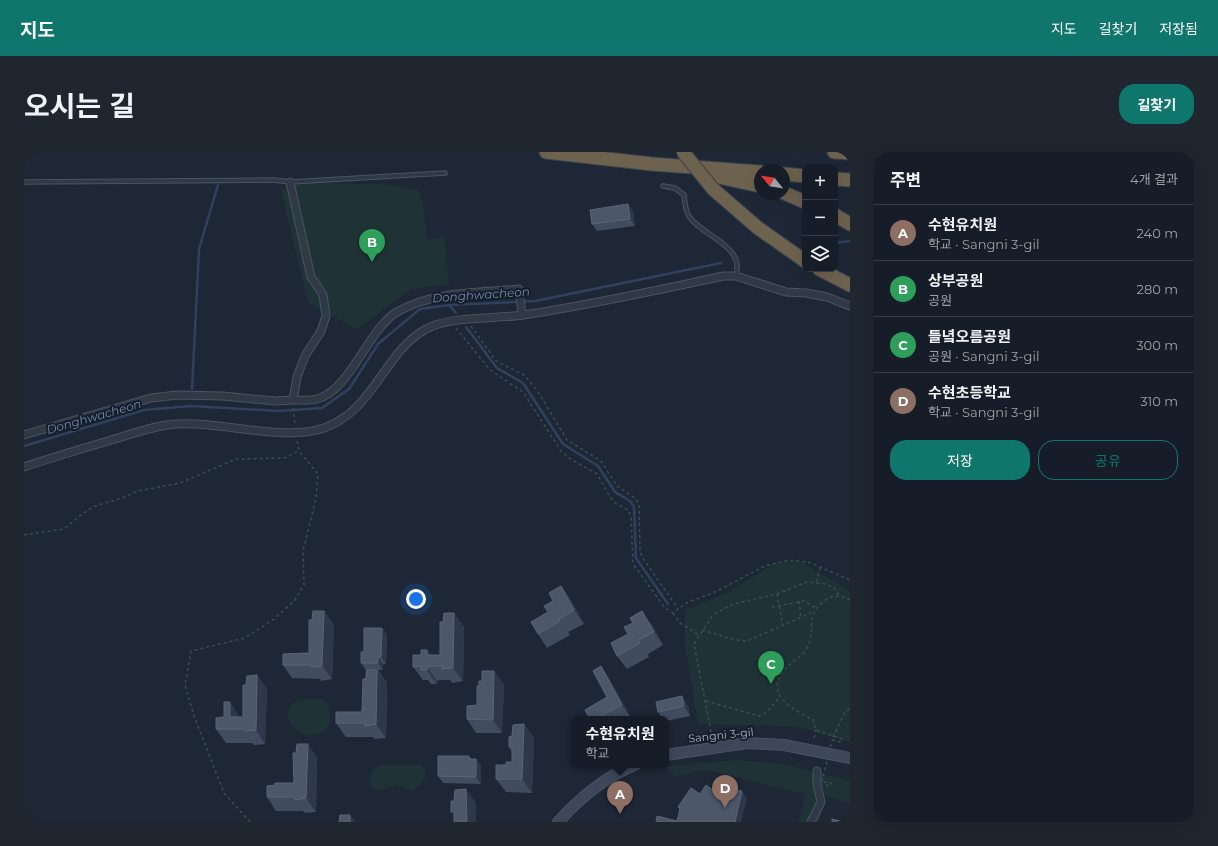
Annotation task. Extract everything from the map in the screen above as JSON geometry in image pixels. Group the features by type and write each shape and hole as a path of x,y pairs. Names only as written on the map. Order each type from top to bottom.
{"highway":[{"path":"546,152 652,164 754,172"},
{"path":"683,152 713,188 758,228 802,259"},
{"path":"834,152 850,153"},
{"path":"652,164 754,185"},
{"path":"790,175 802,176"},
{"path":"838,179 850,180"},
{"path":"790,196 802,201"},
{"path":"838,217 850,224"},
{"path":"825,272 850,285"}],"street":[{"path":"290,182 311,277 323,295 326,316 321,331 305,356 297,377 293,403"},
{"path":"24,466 164,425 198,424 296,430 322,428 342,420 364,401 396,357 409,342 426,330 439,324 450,323 455,320 467,320 582,305 724,276 736,276 769,288 786,292 813,294 850,306"},
{"path":"24,435 151,398 177,395 293,403 318,399 335,389 383,324 396,313 425,300 519,289 522,313"},
{"name":"Sangni 3-gil","path":"669,755 747,743 784,745 850,758"},
{"path":"558,822 585,794 608,779 629,768"},
{"path":"811,822 821,802 817,785 817,771"}],"lane":[{"path":"24,182 274,180 290,182 445,173"},
{"path":"663,186 681,190 684,195 686,211 689,217 696,225 729,251 734,257 738,269 736,276"}],"path":[{"path":"467,320 496,361 524,375 567,440 601,461 617,486 635,498 639,504 642,557 678,609"},
{"path":"450,323 459,330 494,373 523,392 561,451 569,458 597,474 615,503 628,510 631,517 633,564 665,608 673,614 680,623 699,635"},
{"path":"250,822 224,793 194,716 185,684 191,651 246,638 274,619 295,600 304,585 303,551 316,498 318,474 299,451 293,403"},
{"path":"24,535 64,529 82,514 95,506 122,498 138,491 180,483 236,459 284,458 299,451"},
{"path":"673,614 686,603 715,592 765,566 789,560 808,562 850,580"},
{"path":"816,582 820,568"},
{"path":"711,732 694,647 699,635 713,614 727,606 777,594 806,582 816,582 834,588 840,597"},
{"path":"777,594 783,626"},
{"path":"702,630 747,641 801,619 813,612 830,597 840,597 850,600"},
{"path":"772,607 798,601 804,602 816,608"},
{"path":"798,601 801,619"},
{"path":"813,612 809,643 803,654 789,666 779,679 778,685 780,696 789,706 813,720 816,730 814,738"},
{"path":"706,701 759,716 767,712 780,696"},
{"path":"833,737 845,712 850,708"},
{"path":"816,730 842,739 841,742 832,740 822,782 831,783 831,786 817,785"}],"green space":[{"path":"299,183 380,184 419,190 422,199 427,239 444,237 449,284 411,289 357,329 308,303 281,190"},
{"path":"798,560 850,591 850,742 794,726 698,724 685,645 685,610 729,592 775,563"},
{"path":"317,699 326,702 330,710 330,720 324,732 315,735 306,734 298,731 292,725 288,719 288,712 291,705 299,700"},
{"path":"734,760 784,764 850,781 850,803 825,796 819,822 799,822 805,794 703,769 676,777 666,768 669,768 669,767"},
{"path":"382,765 420,765 425,769 425,779 414,790 409,790 397,785 377,790 371,786 369,780 373,769"}],"building":[{"path":"628,204 630,219 592,224 590,210"},
{"path":"561,586 574,610 559,619 560,621 538,634 531,622 548,612 544,606 553,601 549,593"},
{"path":"313,611 324,611 322,666 311,667 311,665 283,665 283,654 309,653 309,620 312,620"},
{"path":"642,611 654,632 638,640 640,643 617,656 611,643 628,634 624,627 633,623 630,618"},
{"path":"444,613 454,613 453,668 442,669 442,666 429,666 427,667 427,670 421,670 421,666 413,667 413,655 421,655 421,650 427,650 427,655 440,655 440,622 443,622"},
{"path":"364,628 382,628 381,657 378,657 378,663 361,663 361,652 364,652"},
{"path":"601,666 622,705 602,716 588,716 585,710 607,697 593,671"},
{"path":"367,670 377,670 376,724 365,726 365,723 336,723 336,712 362,712 363,679 366,679"},
{"path":"482,671 494,671 493,720 467,719 467,706 477,705 477,686 479,686 479,681 482,681"},
{"path":"257,675 256,730 245,731 245,729 216,729 216,718 224,717 224,702 230,702 230,717 243,717 243,685 246,685 247,676"},
{"path":"682,696 684,706 658,712 656,702"},
{"path":"524,724 522,779 496,779 496,765 506,765 506,762 512,762 512,747 509,747 509,737 512,736 513,725"},
{"path":"297,744 308,744 306,798 295,800 295,797 267,797 267,786 275,785 275,783 294,783 293,753 296,753"},
{"path":"438,756 469,756 469,759 476,759 476,777 438,776"},
{"path":"706,785 717,793 728,795 729,788 742,791 735,822 656,822 657,816 677,821 680,809 678,807 691,788 700,794"},
{"path":"466,789 467,822 454,822 454,812 451,812 451,801 454,801 455,790"},
{"path":"340,815 350,815 350,822 339,822"},
{"path":"832,819 845,822 832,822"}],"waterway":[{"path":"192,389 199,249 218,185"},
{"path":"838,243 850,241"},
{"name":"Donghwacheon","path":"24,446 144,410 191,406 279,411 322,408 349,389 378,344 420,309 449,305 535,301 721,263"},
{"path":"449,305 456,313"},
{"path":"466,327 497,368 523,383 563,444 598,466 615,492 630,501 634,507 636,558 668,604"}],"place":[{"name":"상부공원","path":"372,262"},
{"name":"들녘오름공원","path":"771,684"},
{"name":"수현초등학교","path":"725,808"},
{"name":"수현유치원","path":"620,814"}]}
